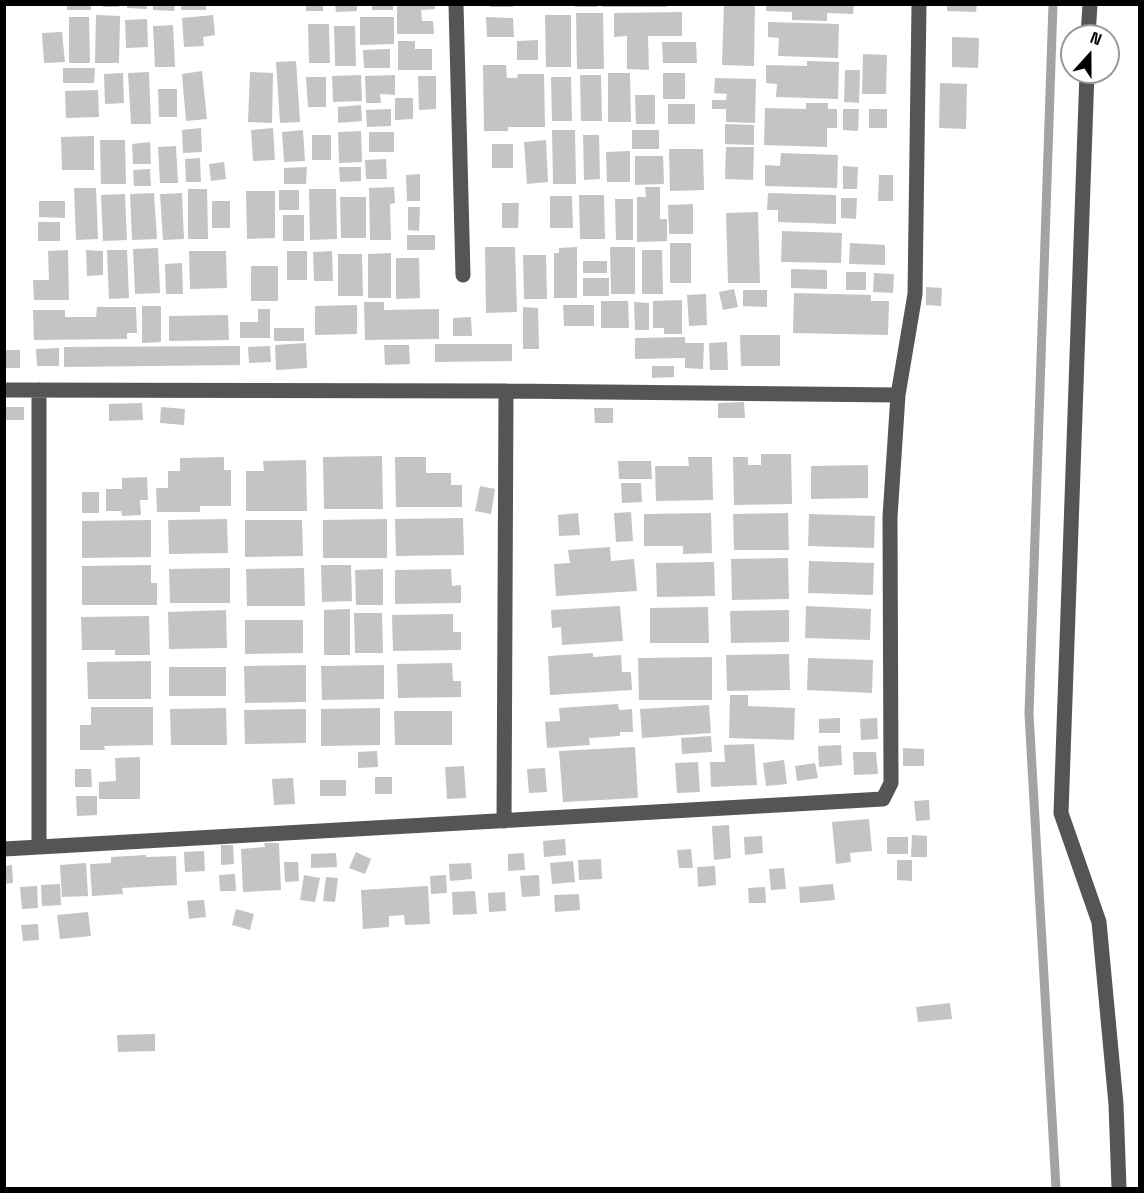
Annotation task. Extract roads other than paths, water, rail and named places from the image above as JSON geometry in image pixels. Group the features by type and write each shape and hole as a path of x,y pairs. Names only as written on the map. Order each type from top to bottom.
{"street":[{"path":"456,4 463,275"},
{"path":"4,849 884,799 891,783 890,517 898,395 915,294 919,4"},
{"path":"1089,24 1090,4"},
{"path":"1086,84 1076,328 1061,813 1099,922 1116,1104 1119,1188"},
{"path":"4,390 506,390 898,395"},
{"path":"39,390 39,848"},
{"path":"504,821 506,390"}],"waterway":[{"path":"1053,4 1029,714 1056,1188"}]}
